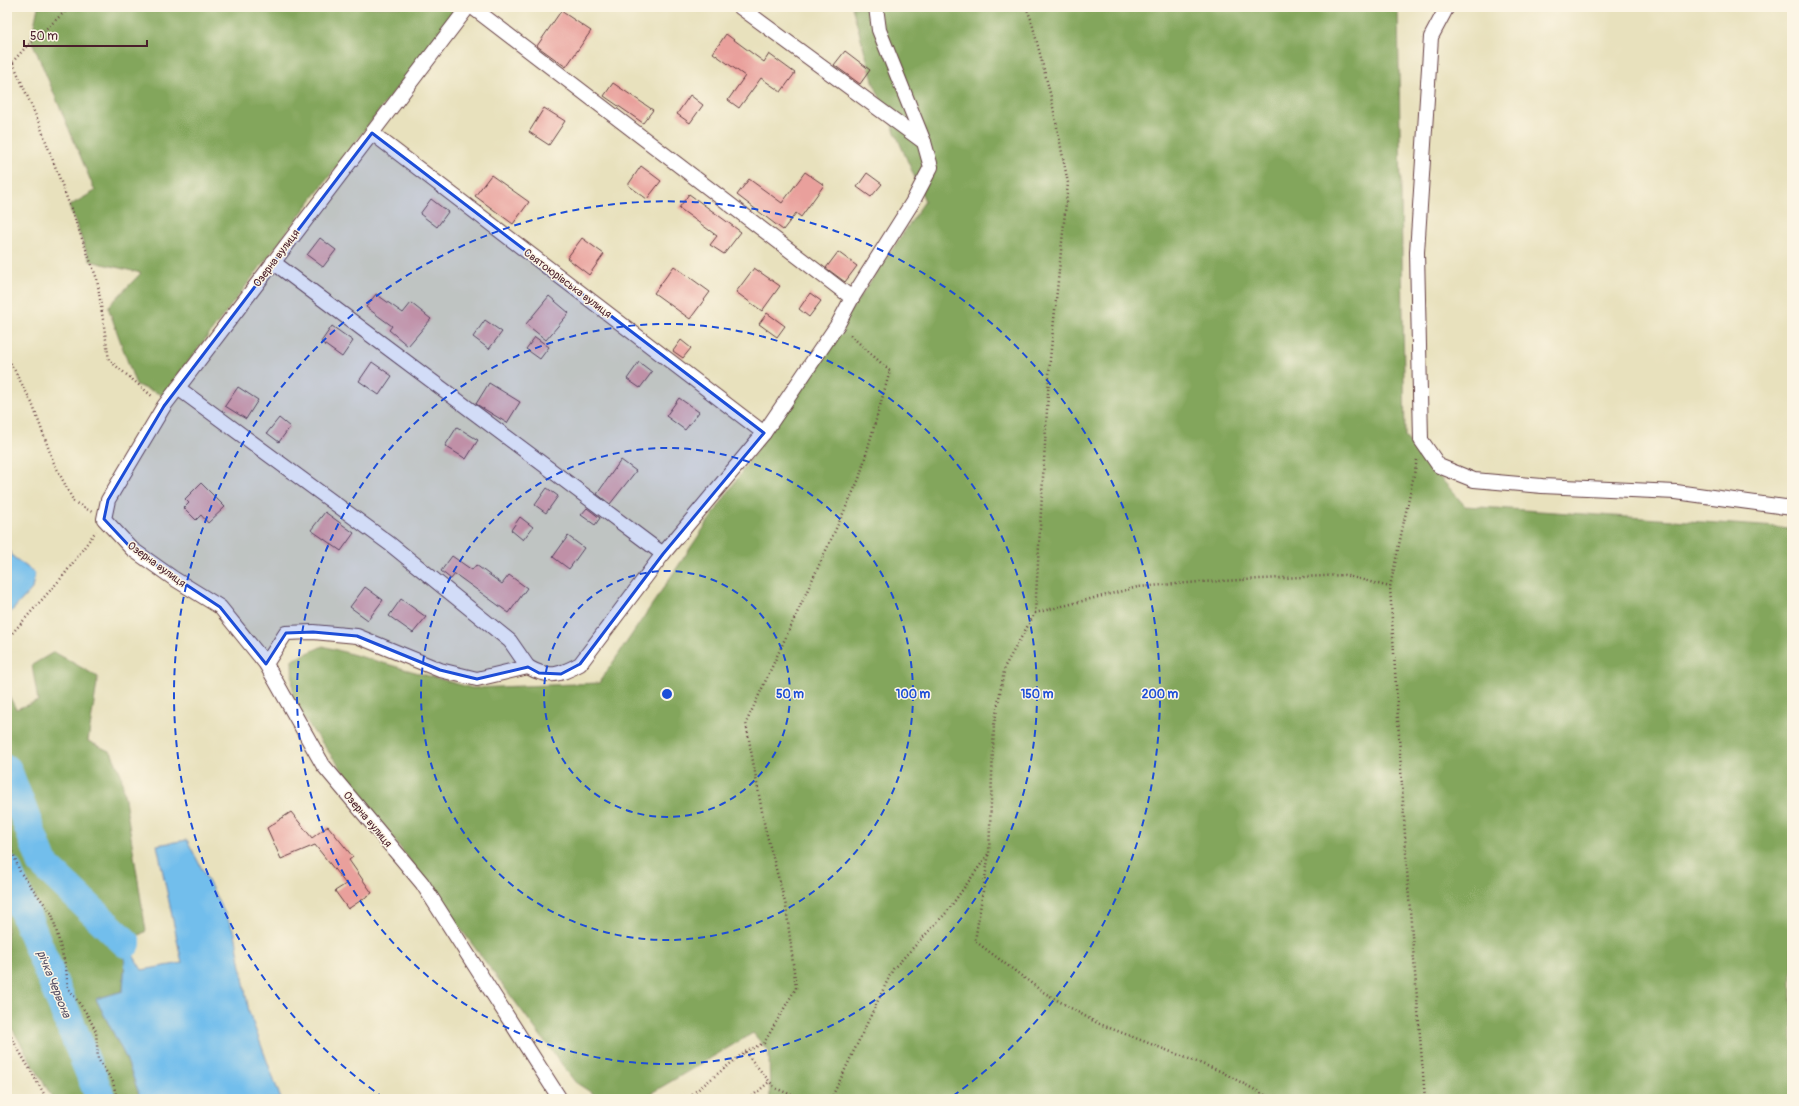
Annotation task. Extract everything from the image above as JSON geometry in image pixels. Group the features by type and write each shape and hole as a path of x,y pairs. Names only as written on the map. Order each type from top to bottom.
{"street":[{"name":"Озерна вулиця","path":"468,7 164,406 108,500 104,519 132,548 174,578 220,607 266,664 322,765 422,883 560,1099"},
{"path":"472,7 852,298"},
{"path":"740,7 924,142"},
{"path":"178,388 390,544 510,641 528,667 539,673 561,674 580,664 663,554 764,433 838,324 852,298 912,203 931,167 924,142 879,30 876,7"},
{"path":"1447,7 1431,37 1417,252 1421,440 1439,466 1474,480 1542,486 1676,492 1792,508"},
{"name":"Святоюрівська вулиця","path":"372,133 764,433"},
{"path":"273,262 663,554"},
{"path":"266,664 286,633 313,632 357,636 440,670 478,679 528,667"}],"path":[{"path":"7,68 25,48 70,7"},
{"path":"1026,7 1031,19 1051,97 1068,183 1050,359 1035,613 1005,666 994,725 989,853 975,941 1043,992 1098,1023 1220,1071 1272,1099"},
{"path":"12,63 39,123 97,279 109,360 164,406"},
{"path":"686,1099 745,1052 764,1042 796,988 786,906 765,828 746,723 859,479 890,370 838,324"},
{"path":"7,356 32,403 53,460 74,502 104,519 64,575 7,638"},
{"path":"1421,440 1390,587 1408,885 1425,1099"},
{"path":"1035,613 1138,587 1200,582 1344,575 1390,587"},
{"path":"7,837 20,872 52,914 66,968 68,988 85,1011 96,1031 98,1059 113,1082 117,1099"},
{"path":"831,1099 893,969 946,914 989,853"},
{"path":"7,1030 47,1099"},
{"path":"745,1052 775,1088 801,1099"},
{"path":"748,1099 769,1082"}],"highlighted area":[{"path":"372,133 764,433 663,554 580,664 561,674 539,673 528,667 477,679 440,670 357,636 313,632 286,633 266,664 220,607 132,549 104,519 108,500 164,406"}],"green space":[{"path":"38,7 458,7 163,395 136,385 108,307 141,273 90,261 69,206 95,191 31,39"},
{"path":"852,7 1398,7 1405,437 1465,506 1792,528 1792,1099 770,1099 769,1052 753,1033 648,1095 622,1099 601,1099 575,1082 293,704 292,660 323,646 472,688 599,683 925,201 874,84"},
{"path":"54,652 98,677 88,741 111,752 121,774 146,931 126,943 123,991 96,999 126,1058 141,1099 53,1099 7,1020 7,692 16,709 38,701 32,665"}],"water":[{"path":"7,545 12,556 35,573 32,589 7,616"},
{"path":"187,840 235,933 249,1012 281,1099 141,1099 126,1058 96,999 123,991 126,943 142,970 182,963 157,845"}],"building":[{"path":"561,11 591,31 566,67 537,46"},
{"path":"726,34 764,62 769,54 795,73 781,92 761,78 739,108 728,100 745,76 713,53"},
{"path":"845,51 870,70 860,84 834,65"},
{"path":"613,83 653,110 643,123 604,96"},
{"path":"690,95 703,105 690,123 677,114"},
{"path":"544,108 565,121 549,145 529,132"},
{"path":"641,166 661,181 647,199 628,185"},
{"path":"805,172 824,185 801,217 796,213 783,230 737,195 749,179 782,203"},
{"path":"867,173 882,184 871,197 857,187"},
{"path":"491,175 529,202 513,224 475,196"},
{"path":"689,194 741,232 724,254 710,245 717,236 679,208"},
{"path":"431,199 448,212 437,227 420,214"},
{"path":"320,238 336,250 323,267 307,255"},
{"path":"582,238 604,254 589,275 567,258"},
{"path":"838,252 857,266 845,282 826,268"},
{"path":"674,266 710,292 690,319 654,293"},
{"path":"754,268 780,286 762,311 736,292"},
{"path":"810,293 821,301 809,317 799,309"},
{"path":"376,294 403,313 411,303 431,319 408,346 389,330 392,326 366,307"},
{"path":"549,296 569,313 546,340 526,324"},
{"path":"767,313 785,326 777,337 759,324"},
{"path":"485,320 502,332 489,349 473,337"},
{"path":"332,326 353,341 342,357 321,342"},
{"path":"535,337 549,347 540,359 526,349"},
{"path":"681,340 691,348 683,358 673,351"},
{"path":"372,362 392,376 379,395 359,381"},
{"path":"639,362 652,372 640,388 627,379"},
{"path":"489,383 520,402 507,423 476,404"},
{"path":"238,387 258,400 246,419 225,406"},
{"path":"679,398 699,412 685,430 666,416"},
{"path":"279,418 290,427 279,442 267,433"},
{"path":"457,427 478,440 466,459 445,446"},
{"path":"621,460 636,471 610,504 597,494"},
{"path":"201,483 225,507 208,523 201,515 196,520 184,508 189,503 185,499"},
{"path":"547,488 558,496 546,513 535,505"},
{"path":"587,508 600,518 595,525 581,515"},
{"path":"325,512 354,533 341,551 311,530"},
{"path":"520,517 533,527 523,540 511,530"},
{"path":"568,536 584,548 569,569 553,557"},
{"path":"452,556 472,570 476,565 502,584 509,575 527,588 509,613 455,574 451,579 441,571"},
{"path":"365,587 383,600 368,620 350,607"},
{"path":"401,599 426,617 413,633 389,616"},
{"path":"291,812 312,838 328,826 353,857 349,860 372,893 348,909 335,891 346,884 315,845 281,859 267,828"}],"waterway":[{"name":"річка Червона","path":"7,770 43,864 126,943"},
{"name":"річка Червона","path":"7,870 101,1099"}]}
